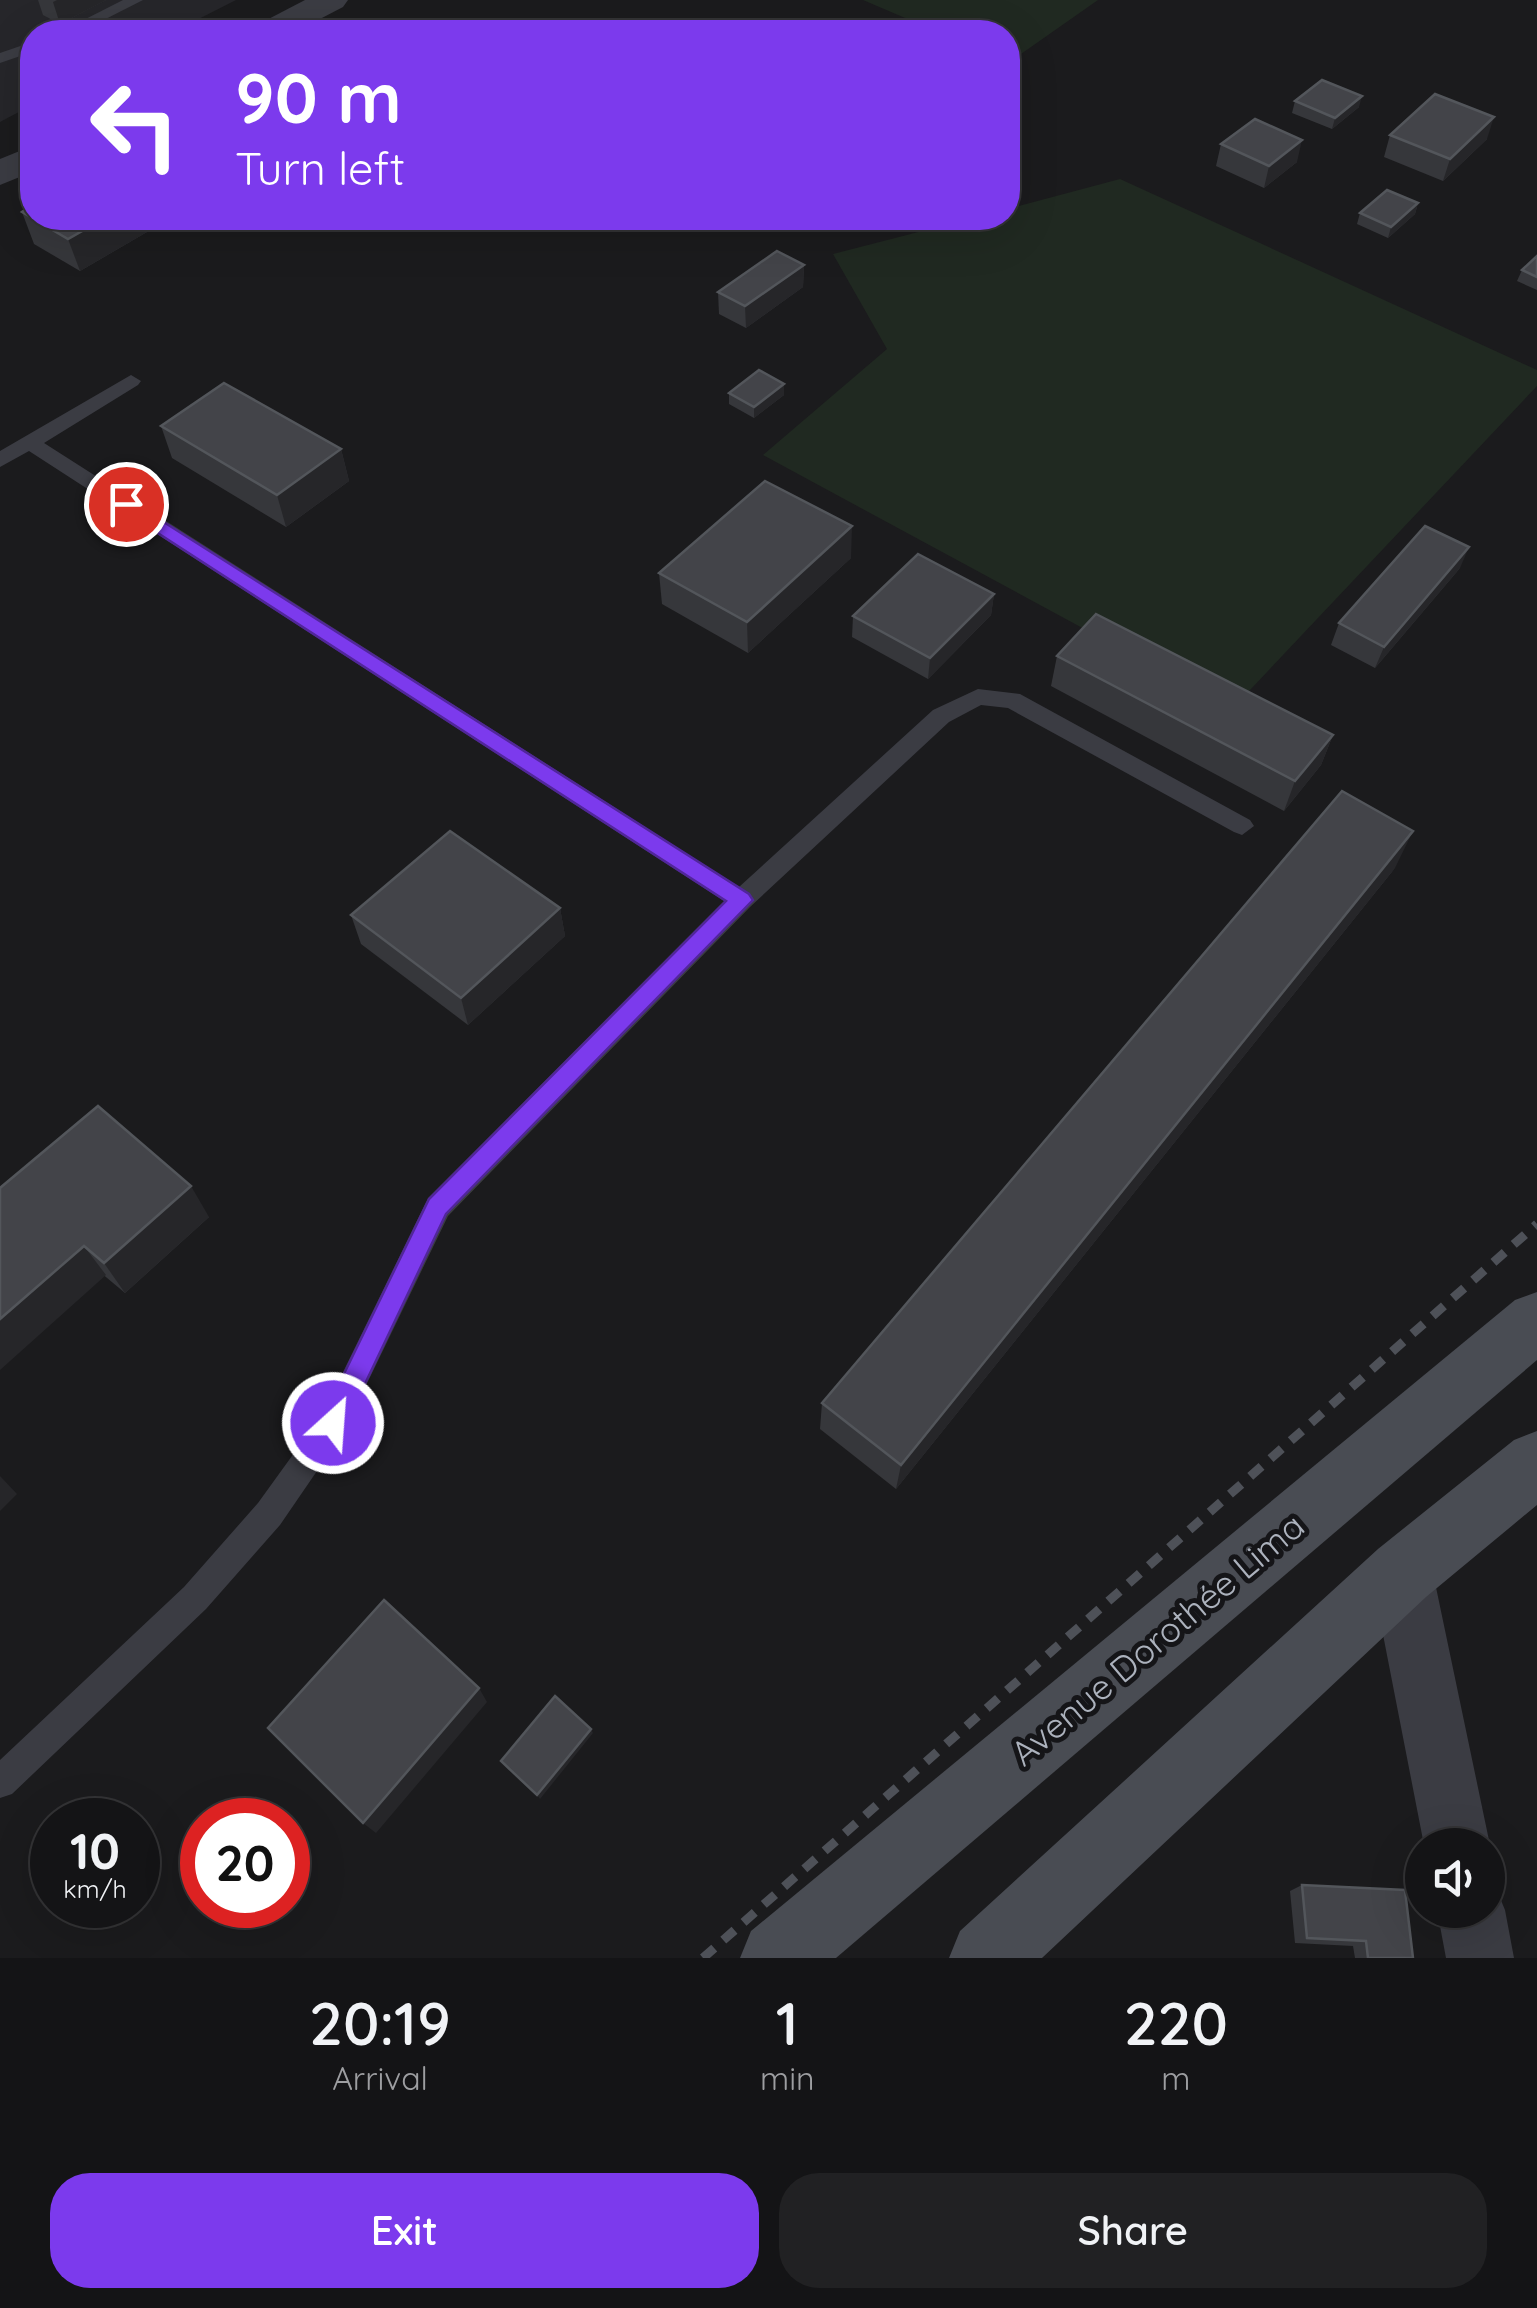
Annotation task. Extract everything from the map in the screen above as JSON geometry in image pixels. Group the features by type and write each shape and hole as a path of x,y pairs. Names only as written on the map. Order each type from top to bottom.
{"main road":[{"name":"Avenue Dorothée Lima","path":"778,1958 1537,1321"},
{"path":"987,1958 1402,1573 1537,1463"}],"street":[{"path":"292,20 331,0"},
{"path":"1402,1573 1454,1828"},
{"path":"1474,1928 1480,1958"}],"lane":[{"path":"93,20 135,0"},
{"path":"0,460 131,381"},
{"path":"30,442 742,900"},
{"path":"0,1782 195,1598 270,1514 333,1423 438,1206 742,900 942,716 978,696 1012,700 1242,826"}],"shaded area":[{"path":"0,0 236,0 197,20 20,20 20,111 0,122"},
{"path":"863,0 1098,0 1020,55 1020,20 910,20"},
{"path":"1120,179 1537,370 1537,386 1232,709 763,455 887,349 833,254 926,230 1020,230 1020,206"}],"building":[{"path":"1322,80 1362,96 1335,118 1295,101"},
{"path":"1435,94 1494,117 1450,159 1390,135"},
{"path":"1255,119 1302,140 1269,166 1221,144"},
{"path":"1387,190 1418,203 1391,227 1360,213"},
{"path":"53,230 84,230 68,239"},
{"path":"777,251 804,265 745,306 718,292"},
{"path":"1537,256 1537,277 1522,270"},
{"path":"759,370 784,384 754,407 729,393"},
{"path":"224,383 341,449 277,495 161,426"},
{"path":"765,481 852,526 747,622 659,573"},
{"path":"1425,526 1469,547 1384,647 1339,623"},
{"path":"918,554 994,594 930,658 853,616"},
{"path":"1096,614 1333,735 1295,781 1057,656"},
{"path":"1342,791 1413,831 901,1465 822,1403"},
{"path":"450,831 560,908 461,998 351,915"},
{"path":"98,1106 191,1186 104,1263 84,1246 0,1319 0,1188"},
{"path":"384,1600 479,1688 363,1823 268,1728"},
{"path":"555,1696 591,1729 537,1795 501,1761"},
{"path":"1302,1885 1405,1890 1405,1928 1409,1928 1413,1958 1368,1958 1366,1941 1307,1938"}],"railway":[{"path":"703,1958 1537,1224"}],"route":[{"path":"126,504 742,900 438,1206 333,1423"}]}
